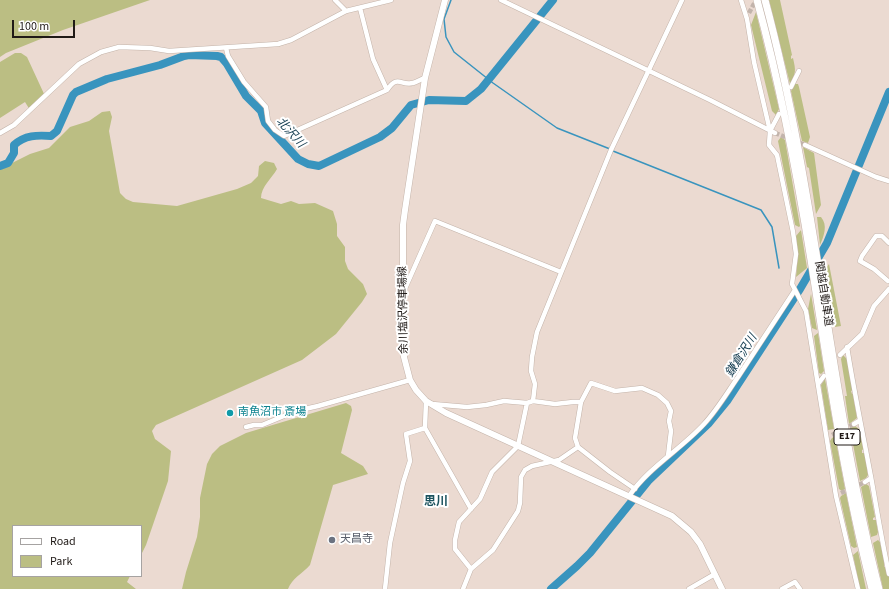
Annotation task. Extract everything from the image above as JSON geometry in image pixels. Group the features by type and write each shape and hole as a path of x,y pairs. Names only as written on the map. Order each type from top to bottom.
{"highway":[{"name":"関越自動車道","path":"757,0 782,104 811,258 815,290 847,478 872,589"},
{"name":"関越自動車道","path":"764,0 788,97 816,251 854,478 879,589"}],"main road":[{"name":"余川塩沢停車場線","path":"445,0 425,78 403,225 404,357 410,380 416,390 429,402 446,413 672,516 690,532 700,544 722,589"}],"street":[{"path":"335,0 346,11"},
{"path":"0,133 14,125 79,64 101,52 119,47 150,48 169,51 278,44 291,40 346,11 391,0"},
{"path":"501,0 775,133"},
{"path":"533,401 534,384 531,370 537,332 611,150 682,0"},
{"path":"741,0 747,19 770,131 769,145 777,155 793,232 796,254 792,284 806,311 827,438 858,589"},
{"path":"360,8 373,59 386,90"},
{"path":"747,19 749,13"},
{"path":"226,48 228,56 244,82 266,107 268,121 275,130 284,136 386,90 392,83 399,81 412,84 425,78"},
{"path":"791,87 799,71"},
{"path":"770,131 779,114"},
{"path":"805,145 889,182"},
{"path":"403,295 435,221 561,272"},
{"path":"889,244 882,236 876,236 860,261 874,269 889,281"},
{"path":"840,355 862,334 874,306 889,289"},
{"path":"629,496 634,489 668,456 690,439 712,415 795,291"},
{"path":"847,347 880,536 889,574"},
{"path":"818,384 824,376"},
{"path":"246,427 262,425 296,411 410,380"},
{"path":"634,489 578,447 575,438 581,402 591,383 615,391 642,388 658,395 667,403 671,411 669,421 671,431 668,456"},
{"path":"470,509 425,428 429,402 467,407 504,401 527,403 533,401 555,404 581,402"},
{"path":"471,569 455,549 454,540 459,522 480,498 492,472 518,446 527,403"},
{"path":"854,424 859,421"},
{"path":"385,589 390,543 403,483 410,461 406,434 425,428"},
{"path":"827,438 832,435"},
{"path":"463,589 471,569 493,550 518,511 520,503 521,477 525,470 532,466 559,460 578,447"},
{"path":"865,482 871,478"},
{"path":"689,589 715,574"},
{"path":"782,589 795,582 800,589"}],"green space":[{"path":"0,0 150,0 63,30 6,53 0,57"},
{"path":"769,0 780,0 792,55 791,59 793,58 795,66 795,72 790,84"},
{"path":"756,12 779,109 776,115 772,111 751,25"},
{"path":"15,53 21,53 27,57 45,96 30,110 25,102 0,118 0,62"},
{"path":"795,84 798,84 799,87 810,137 808,143 802,141 791,91"},
{"path":"110,111 112,117 109,131 120,193 126,199 133,202 177,206 237,189 251,183 258,176 259,166 265,161 274,163 277,169 265,186 261,194 261,198 281,204 291,201 299,204 315,203 333,211 337,224 337,236 345,247 345,261 348,269 363,284 367,294 336,334 302,360 156,425 152,431 155,439 171,451 168,481 142,553 142,525 12,525 12,577 130,577 127,582 136,589 0,589 0,169 30,154 49,148 70,127 89,121 102,112"},
{"path":"781,137 785,140 799,227 795,225 778,141"},
{"path":"803,147 814,153 821,205 816,214 809,168 807,167"},
{"path":"817,217 821,217 825,227 820,245"},
{"path":"801,230 807,268 796,277 798,254 796,236"},
{"path":"829,264 841,326 835,327 825,270"},
{"path":"811,294 817,330 812,328 808,309"},
{"path":"818,333 824,371 821,374 819,373 814,336"},
{"path":"843,355 848,360 853,390 851,391 853,394 857,418 849,424 845,396 847,396 841,359"},
{"path":"825,379 834,429 828,430 821,385"},
{"path":"346,403 351,406 352,410 341,453 363,466 368,474 333,485 310,565 295,579 288,589 182,589 197,537 200,517 200,498 207,464 212,454 220,446 246,433"},
{"path":"855,426 859,429 864,449 862,450 862,453 865,453 868,475 860,481 850,428"},
{"path":"835,436 845,489 842,491 839,489 830,441"},
{"path":"866,484 869,486 875,517 873,520 876,520 878,532 877,535 871,537 861,487"},
{"path":"846,493 857,547 854,548 851,546 840,498"},
{"path":"878,540 880,542 885,563 884,567 887,566 889,589 883,589 873,543"},
{"path":"858,551 866,589 860,589 853,555"}],"waterway":[{"path":"451,0 444,19 446,37 454,52 493,83 557,128 610,149"},
{"name":"北沢川","path":"0,166 8,163 14,153 14,145 22,139 31,136 51,136 57,131 73,95 76,92 107,79 160,65 189,55 221,57 227,64 246,96 261,111 265,123 298,159 308,164 319,166 380,137 392,128 411,105 429,100 466,101 481,89 553,0"},
{"name":"鎌倉沢川","path":"551,589 590,553 649,480 709,423 727,401 800,289 827,243 889,92"},
{"path":"613,151 761,210 772,227 779,268"}],"tunnel":[{"path":"749,13 756,0"},
{"path":"775,133 805,145"},
{"path":"832,435 854,424"},
{"path":"841,493 865,482"}],"place":[{"name":"南魚沼市 斎場","path":"230,413"},
{"name":"天昌寺","path":"332,540"}],"district":[{"name":"思川","path":"436,502"}]}
